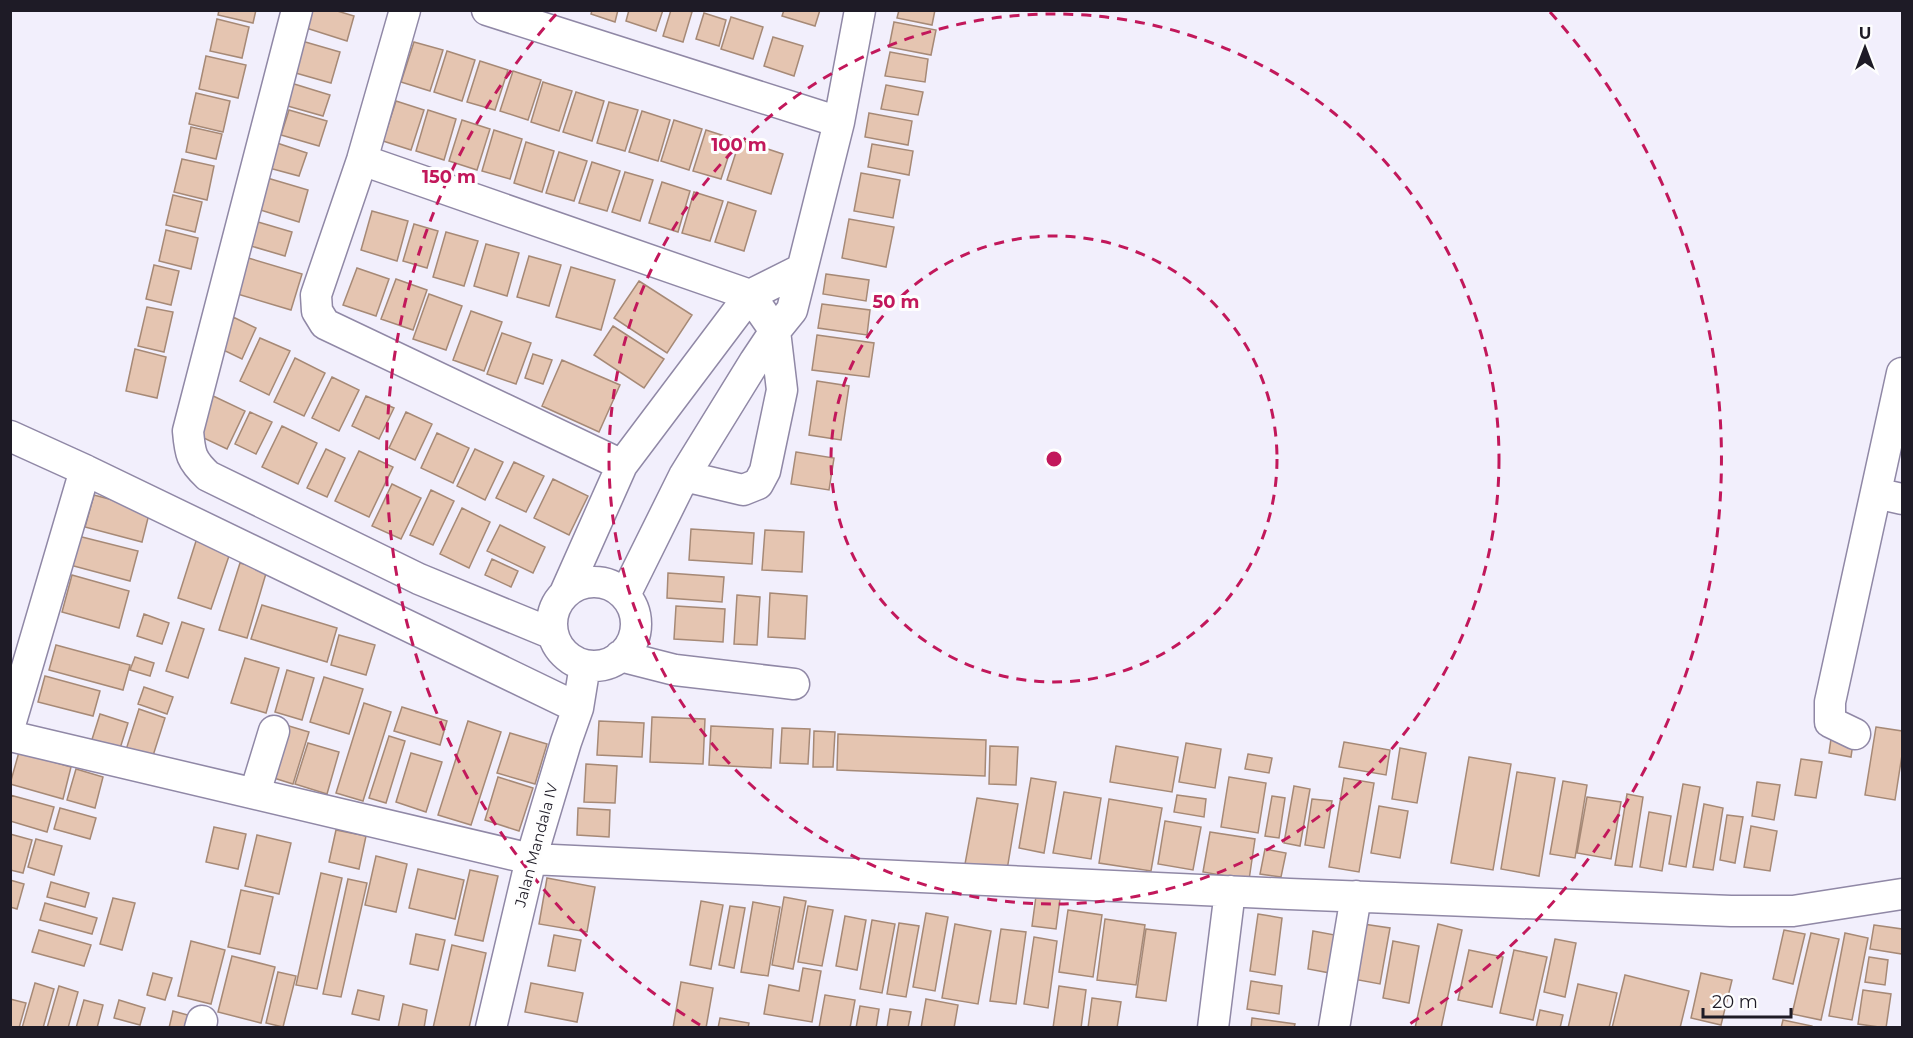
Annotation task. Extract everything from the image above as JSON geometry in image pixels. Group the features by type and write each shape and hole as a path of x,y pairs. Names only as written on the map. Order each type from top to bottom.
{"street":[{"path":"297,10 188,431 189,451 197,466 208,476 419,579 553,634"},
{"path":"405,10 362,160 316,295 317,311 325,324 622,465"},
{"path":"487,10 839,122"},
{"path":"625,595 684,476 775,331 792,310 839,122 860,10"},
{"path":"362,160 750,295 775,331 782,390 765,471 758,484 743,490 684,476"},
{"path":"565,593 579,584 595,582 611,585 625,595 633,609 636,627 632,643 620,656 603,664 585,664 571,659 560,648 553,634 552,619 556,605 565,593 622,465 750,295 802,269"},
{"path":"1855,734 1830,722 1830,702 1889,496 1902,373"},
{"path":"10,436 578,708"},
{"path":"10,726 85,470"},
{"path":"620,656 675,670 794,684"},
{"name":"Jalan Mandala IV","path":"491,1028 531,859 578,708 585,664"},
{"path":"255,793 274,731"},
{"path":"10,736 531,859 1731,911 1793,911 1902,894"},
{"path":"1214,1028 1230,891"},
{"path":"1334,1028 1356,896"}],"building":[{"path":"219,10 256,10 253,23 218,15"},
{"path":"308,10 334,10 354,16 347,41 303,27"},
{"path":"592,10 618,10 615,22 591,14"},
{"path":"629,10 663,10 656,31 626,21"},
{"path":"671,10 692,12 683,42 663,36"},
{"path":"784,10 820,10 815,26 782,16"},
{"path":"899,10 935,10 932,25 897,18"},
{"path":"704,13 726,20 719,46 696,39"},
{"path":"731,17 763,27 753,59 721,49"},
{"path":"217,19 249,27 242,58 210,51"},
{"path":"894,22 936,30 931,55 889,47"},
{"path":"773,37 803,46 794,76 764,66"},
{"path":"295,39 340,52 331,83 285,70"},
{"path":"414,42 443,50 430,91 401,82"},
{"path":"447,51 475,60 462,101 434,92"},
{"path":"890,52 928,59 925,82 885,76"},
{"path":"206,56 246,65 238,98 199,89"},
{"path":"480,61 508,70 495,110 467,102"},
{"path":"513,71 541,80 528,120 500,111"},
{"path":"543,82 572,91 559,131 531,122"},
{"path":"291,83 330,95 323,116 284,105"},
{"path":"886,85 923,92 918,115 881,109"},
{"path":"576,92 604,101 592,141 563,132"},
{"path":"196,93 230,101 223,132 189,124"},
{"path":"396,101 424,110 411,150 383,141"},
{"path":"609,102 638,110 625,151 597,143"},
{"path":"289,110 327,121 319,146 281,135"},
{"path":"428,110 456,119 444,160 416,151"},
{"path":"642,111 670,120 658,161 629,152"},
{"path":"869,113 912,121 908,145 865,137"},
{"path":"462,120 490,129 477,170 449,161"},
{"path":"674,120 702,129 689,170 661,161"},
{"path":"191,127 222,134 216,159 186,152"},
{"path":"494,130 522,139 510,179 482,171"},
{"path":"706,130 734,139 721,179 693,171"},
{"path":"740,140 783,154 771,194 727,180"},
{"path":"526,142 554,151 542,192 514,183"},
{"path":"277,143 307,153 299,176 269,168"},
{"path":"872,144 913,151 909,175 868,167"},
{"path":"559,152 587,161 574,201 546,193"},
{"path":"182,159 214,166 207,200 174,192"},
{"path":"592,162 620,171 607,211 579,203"},
{"path":"625,172 653,180 640,221 612,212"},
{"path":"861,173 900,180 893,218 854,211"},
{"path":"264,177 308,190 299,222 254,208"},
{"path":"662,182 690,191 678,232 649,223"},
{"path":"694,192 723,201 710,241 682,233"},
{"path":"173,195 202,202 195,232 166,225"},
{"path":"728,202 756,211 744,251 715,242"},
{"path":"372,211 408,221 397,261 361,250"},
{"path":"849,219 894,227 886,267 842,258"},
{"path":"258,222 292,232 285,256 251,246"},
{"path":"414,224 438,231 427,268 403,261"},
{"path":"166,230 198,238 191,269 159,261"},
{"path":"446,232 478,241 464,286 433,277"},
{"path":"486,244 519,253 507,296 474,286"},
{"path":"529,256 561,265 549,306 517,297"},
{"path":"245,257 302,274 291,310 234,293"},
{"path":"154,265 179,271 171,305 146,299"},
{"path":"571,267 615,280 601,330 556,317"},
{"path":"357,268 389,279 376,316 343,305"},
{"path":"826,274 869,280 866,301 823,294"},
{"path":"396,279 427,290 413,330 381,319"},
{"path":"639,281 692,315 667,353 614,318"},
{"path":"429,294 462,306 446,350 413,339"},
{"path":"822,304 870,310 867,335 818,328"},
{"path":"147,307 173,312 164,352 138,346"},
{"path":"471,311 502,322 484,371 453,360"},
{"path":"233,317 256,328 242,359 219,348"},
{"path":"613,326 664,359 644,388 594,355"},
{"path":"502,333 531,343 516,384 487,374"},
{"path":"817,335 874,343 869,377 812,370"},
{"path":"260,338 290,351 269,395 240,381"},
{"path":"135,349 166,357 157,398 126,391"},
{"path":"533,354 552,360 543,384 525,378"},
{"path":"295,358 325,373 304,416 274,402"},
{"path":"562,360 620,385 599,432 542,406"},
{"path":"332,377 359,390 339,431 312,418"},
{"path":"817,381 849,386 841,440 809,435"},
{"path":"209,394 245,411 227,449 191,432"},
{"path":"366,396 394,408 379,439 352,426"},
{"path":"250,412 272,422 256,454 235,444"},
{"path":"406,412 432,424 415,460 389,448"},
{"path":"282,426 317,443 298,484 262,467"},
{"path":"437,433 469,448 453,483 421,468"},
{"path":"326,449 345,458 327,497 307,488"},
{"path":"475,449 503,462 485,500 457,486"},
{"path":"359,451 393,467 369,517 335,501"},
{"path":"796,452 834,458 829,490 791,484"},
{"path":"514,462 544,476 526,512 496,498"},
{"path":"553,479 588,496 569,535 534,518"},
{"path":"392,484 421,498 401,539 372,526"},
{"path":"431,490 454,501 433,545 410,535"},
{"path":"94,495 150,510 142,542 85,527"},
{"path":"462,508 490,522 469,568 440,554"},
{"path":"500,525 545,547 533,573 487,551"},
{"path":"691,529 754,533 752,564 689,560"},
{"path":"765,530 804,532 802,572 762,570"},
{"path":"78,536 138,551 130,581 70,565"},
{"path":"197,538 231,550 211,609 178,598"},
{"path":"492,559 518,571 511,587 485,575"},
{"path":"240,563 267,570 247,638 219,630"},
{"path":"668,573 724,577 722,602 667,598"},
{"path":"72,575 129,591 119,628 62,612"},
{"path":"770,593 807,596 805,639 768,637"},
{"path":"737,595 760,597 757,645 734,644"},
{"path":"262,605 337,628 327,662 251,639"},
{"path":"676,606 725,609 723,642 674,639"},
{"path":"144,614 169,623 162,644 137,636"},
{"path":"182,622 204,629 188,678 166,671"},
{"path":"339,635 375,645 366,675 331,665"},
{"path":"56,645 130,665 123,690 49,670"},
{"path":"135,657 154,663 150,676 130,670"},
{"path":"245,658 279,668 266,713 231,703"},
{"path":"287,670 314,678 302,720 275,712"},
{"path":"45,676 100,691 93,716 38,702"},
{"path":"324,677 363,689 349,734 310,722"},
{"path":"144,687 173,697 167,714 138,704"},
{"path":"364,703 391,712 363,801 336,793"},
{"path":"402,707 447,721 440,745 394,731"},
{"path":"139,709 165,718 151,762 125,753"},
{"path":"100,714 128,723 117,758 89,749"},
{"path":"652,717 705,719 703,764 650,762"},
{"path":"468,721 501,732 471,825 438,815"},
{"path":"599,721 644,723 642,757 597,755"},
{"path":"279,723 309,732 293,784 264,775"},
{"path":"711,726 773,729 771,768 709,765"},
{"path":"1876,727 1902,731 1902,755 1895,800 1865,795"},
{"path":"782,728 810,729 808,764 780,763"},
{"path":"814,731 835,732 833,767 813,767"},
{"path":"510,733 547,744 535,784 497,773"},
{"path":"838,734 986,740 985,776 837,770"},
{"path":"389,736 405,741 386,803 369,798"},
{"path":"1831,739 1853,743 1851,757 1829,753"},
{"path":"1344,742 1390,750 1386,775 1339,767"},
{"path":"308,743 339,752 327,794 295,784"},
{"path":"1186,743 1221,749 1215,788 1179,782"},
{"path":"990,746 1018,747 1016,785 989,784"},
{"path":"1116,746 1178,757 1172,792 1110,782"},
{"path":"1400,748 1426,753 1417,803 1392,799"},
{"path":"19,752 71,767 63,799 10,784"},
{"path":"411,753 442,762 426,812 396,802"},
{"path":"1248,754 1272,758 1269,773 1245,769"},
{"path":"1469,757 1511,764 1493,870 1451,863"},
{"path":"1801,759 1822,762 1816,798 1795,795"},
{"path":"586,764 617,766 615,803 584,802"},
{"path":"76,769 103,777 95,808 67,800"},
{"path":"1517,772 1555,778 1539,876 1501,869"},
{"path":"498,777 533,788 519,831 485,820"},
{"path":"1229,777 1266,783 1258,833 1221,827"},
{"path":"1031,778 1056,782 1044,853 1019,848"},
{"path":"1344,778 1374,783 1359,872 1329,867"},
{"path":"1563,781 1587,785 1575,858 1550,854"},
{"path":"1757,782 1780,785 1774,820 1752,816"},
{"path":"1683,784 1700,787 1686,867 1669,864"},
{"path":"1294,786 1310,789 1300,846 1284,843"},
{"path":"1064,792 1101,798 1091,859 1053,853"},
{"path":"1627,794 1643,797 1632,867 1615,865"},
{"path":"10,795 54,807 47,832 10,821"},
{"path":"1177,795 1206,799 1204,817 1174,812"},
{"path":"1272,796 1285,798 1279,838 1265,836"},
{"path":"1587,797 1621,802 1611,859 1577,853"},
{"path":"977,798 1018,804 1007,870 965,864"},
{"path":"1109,799 1162,808 1151,871 1099,863"},
{"path":"1312,799 1332,801 1324,848 1305,845"},
{"path":"1704,804 1723,808 1713,870 1693,867"},
{"path":"1379,806 1408,811 1400,858 1371,853"},
{"path":"60,808 96,818 90,839 54,829"},
{"path":"578,808 610,810 609,837 577,835"},
{"path":"1649,812 1671,816 1662,871 1640,867"},
{"path":"1727,815 1743,817 1735,863 1720,860"},
{"path":"1165,821 1201,827 1193,870 1158,864"},
{"path":"1751,826 1777,831 1770,871 1744,867"},
{"path":"214,827 246,834 238,869 206,862"},
{"path":"336,830 366,836 359,869 329,862"},
{"path":"1210,832 1255,839 1249,880 1203,872"},
{"path":"10,834 32,840 23,873 10,870"},
{"path":"257,835 291,843 279,894 245,886"},
{"path":"36,839 62,846 54,875 28,867"},
{"path":"1265,849 1286,853 1281,877 1260,874"},
{"path":"376,856 407,864 396,912 365,905"},
{"path":"418,869 464,880 455,919 409,908"},
{"path":"470,870 498,876 483,941 455,935"},
{"path":"321,873 342,878 317,989 296,985"},
{"path":"547,878 595,887 587,932 539,924"},
{"path":"348,879 367,883 341,997 323,994"},
{"path":"10,880 24,884 17,909 10,907"},
{"path":"51,882 89,893 85,907 47,897"},
{"path":"241,890 273,897 260,954 228,947"},
{"path":"1036,896 1060,899 1056,929 1032,926"},
{"path":"784,897 806,901 793,969 772,965"},
{"path":"113,898 135,903 122,950 100,944"},
{"path":"701,901 723,905 711,969 690,965"},
{"path":"753,902 780,907 768,976 741,972"},
{"path":"45,903 97,918 92,934 40,920"},
{"path":"730,906 745,908 734,968 719,965"},
{"path":"808,906 833,910 822,966 798,962"},
{"path":"1068,910 1102,915 1093,977 1059,972"},
{"path":"926,913 948,917 935,991 913,987"},
{"path":"1258,914 1282,918 1275,975 1250,971"},
{"path":"845,916 866,920 857,970 836,966"},
{"path":"1105,919 1145,925 1136,985 1097,980"},
{"path":"872,920 895,924 882,993 860,989"},
{"path":"899,923 919,926 906,997 887,994"},
{"path":"955,924 991,931 978,1004 942,998"},
{"path":"1363,924 1390,928 1380,984 1353,979"},
{"path":"1438,924 1462,930 1441,1028 1415,1028"},
{"path":"1874,925 1902,929 1902,954 1870,949"},
{"path":"1001,929 1026,932 1016,1004 990,1001"},
{"path":"1146,929 1176,933 1166,1001 1136,997"},
{"path":"39,930 91,945 84,966 32,952"},
{"path":"1784,930 1805,934 1793,984 1773,979"},
{"path":"1313,931 1335,935 1330,973 1308,969"},
{"path":"1811,933 1839,939 1821,1020 1792,1014"},
{"path":"1845,933 1868,938 1852,1020 1829,1016"},
{"path":"416,934 445,940 438,970 410,964"},
{"path":"554,935 581,940 575,971 548,966"},
{"path":"1034,937 1057,941 1048,1008 1024,1004"},
{"path":"1555,939 1576,943 1565,997 1544,992"},
{"path":"191,941 225,950 211,1004 178,996"},
{"path":"1393,941 1419,946 1409,1003 1383,998"},
{"path":"452,945 486,953 469,1028 433,1028"},
{"path":"1469,950 1503,957 1492,1007 1458,1000"},
{"path":"1514,950 1547,957 1533,1020 1500,1013"},
{"path":"232,956 275,967 261,1023 218,1012"},
{"path":"1869,957 1888,960 1885,985 1865,982"},
{"path":"803,968 821,971 812,1022 764,1014 769,985 799,991"},
{"path":"278,972 296,976 283,1027 266,1023"},
{"path":"153,973 172,978 165,1000 147,995"},
{"path":"1701,973 1732,980 1721,1025 1691,1018"},
{"path":"1625,975 1689,991 1680,1028 1612,1028"},
{"path":"1251,981 1282,986 1279,1014 1247,1009"},
{"path":"681,982 713,988 706,1028 673,1028"},
{"path":"35,983 54,989 43,1028 22,1028"},
{"path":"531,983 583,993 577,1022 525,1012"},
{"path":"1578,984 1617,993 1609,1028 1568,1028"},
{"path":"59,986 78,992 68,1028 47,1028"},
{"path":"1059,986 1086,990 1081,1028 1053,1028"},
{"path":"358,990 384,996 379,1020 352,1014"},
{"path":"1863,990 1891,994 1886,1028 1858,1024"},
{"path":"825,995 855,1000 850,1028 819,1028"},
{"path":"1092,998 1121,1002 1117,1028 1088,1028"},
{"path":"10,999 26,1003 19,1028 10,1028"},
{"path":"926,999 958,1005 954,1028 921,1028"},
{"path":"84,1000 103,1005 97,1028 76,1028"},
{"path":"119,1000 145,1008 140,1025 114,1018"},
{"path":"403,1004 427,1010 424,1028 398,1028"},
{"path":"860,1006 879,1009 876,1028 856,1028"},
{"path":"890,1009 911,1012 908,1028 887,1028"},
{"path":"1540,1010 1563,1015 1560,1028 1536,1028"},
{"path":"173,1011 195,1017 193,1028 169,1028"},
{"path":"720,1018 749,1023 748,1028 718,1028"},
{"path":"1252,1018 1295,1024 1294,1028 1251,1028"},
{"path":"1783,1020 1812,1026 1812,1028 1781,1028"}]}
